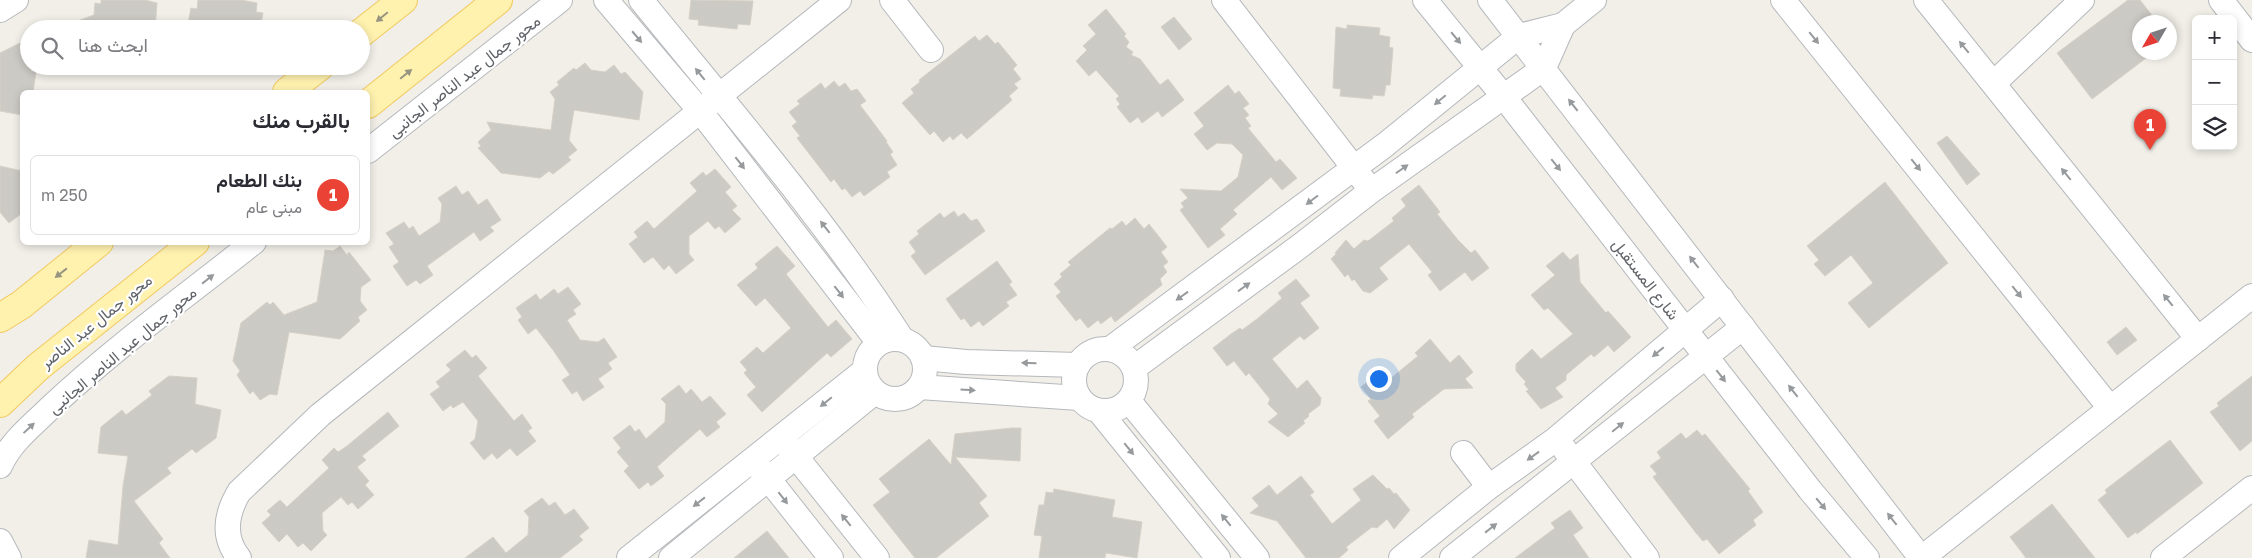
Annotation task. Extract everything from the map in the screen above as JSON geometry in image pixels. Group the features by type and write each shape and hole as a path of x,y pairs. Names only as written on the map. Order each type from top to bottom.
{"main road":[{"path":"370,26 403,0"},
{"path":"370,102 498,0"},
{"path":"290,90 309,75"},
{"path":"0,318 21,305 95,245"},
{"name":"محور جمال عبد الناصر","path":"0,403 38,367 191,245"}],"street":[{"path":"0,10 16,0"},
{"name":"محور جمال عبد الناصر الجانبى","path":"370,149 560,0"},
{"path":"606,0 701,112 879,343"},
{"path":"641,0 832,236 869,287 902,339"},
{"path":"239,558 231,545 227,529 230,507 239,492 320,415 839,0"},
{"path":"892,0 931,50"},
{"path":"1224,0 1371,191"},
{"name":"شارع المستقبل","path":"1424,0 1480,66 1810,490 1867,558"},
{"path":"1490,0 1922,558 2252,296"},
{"path":"1218,558 1099,411 1088,406 1079,398 1074,382 1078,365 1083,357 1091,352 1110,349 1355,168 1519,36 1563,25 1594,0"},
{"path":"1783,0 2110,408"},
{"path":"1926,0 2198,338"},
{"path":"1994,84 2082,0"},
{"path":"2221,0 2252,40"},
{"path":"1134,368 1300,246 1371,191 1544,68 1563,25"},
{"name":"محور جمال عبد الناصر الجانبى","path":"0,466 7,451 22,434 78,382 250,245"},
{"path":"1401,558 1490,487 1556,439 1722,299"},
{"path":"1452,558 1743,326"},
{"path":"886,339 902,339 911,343 923,358 925,373 919,387 906,397 890,399 869,381 867,355 886,339"},
{"path":"1099,411 1118,409 1128,401 1135,388 1134,368 1124,355 1110,349"},
{"path":"923,358 966,362 1078,365"},
{"path":"671,558 768,478 788,447 869,381"},
{"path":"919,387 1079,398"},
{"path":"1128,401 1257,558"},
{"path":"1556,439 1647,558"},
{"path":"629,558 753,460 788,447"},
{"path":"788,447 877,558"},
{"path":"1463,453 1490,487"},
{"path":"753,460 831,558"},
{"path":"2163,558 2252,488"},
{"path":"0,541 9,558"}],"building":[{"path":"101,0 145,0 157,3 156,20 80,20 94,15 95,3 101,4"},
{"path":"198,0 241,0 257,3 256,12 263,13 262,20 189,20 191,8 197,9"},
{"path":"691,0 753,1 750,25 738,24 737,29 698,25 699,20 689,19"},
{"path":"2128,0 2140,0 2152,15 2132,15 2132,60 2143,60 2092,99 2057,53"},
{"path":"1106,9 1126,34 1124,36 1129,42 1126,47 1133,52 1131,55 1140,59 1160,85 1168,79 1184,100 1162,117 1158,111 1142,123 1138,117 1130,123 1117,107 1120,104 1116,99 1119,96 1096,70 1089,76 1076,61 1087,50 1083,46 1096,34 1088,25"},
{"path":"1174,17 1192,39 1179,50 1161,27"},
{"path":"1347,25 1380,28 1379,35 1390,37 1389,47 1393,48 1390,85 1386,85 1384,96 1373,95 1372,99 1340,96 1341,89 1333,88 1336,27 1347,29"},
{"path":"987,35 995,44 998,42 1017,65 1013,69 1021,79 1014,84 1018,88 1009,96 1012,100 967,139 961,133 953,140 950,136 943,142 934,131 930,135 902,103 914,93 911,89 920,82 919,80 975,36 979,41"},
{"path":"20,43 20,75 36,75 33,90 20,90 20,115 0,111 0,53"},
{"path":"585,63 591,70 605,72 614,65 621,74 625,72 643,92 639,120 574,110 569,140 577,150 568,157 571,160 553,174 549,171 540,178 501,173 478,148 481,146 478,142 491,130 487,122 551,130 555,99 550,92 559,85 557,82 574,68 576,70"},
{"path":"834,81 839,87 845,83 851,91 857,89 866,101 860,105 887,141 893,152 890,154 897,165 887,172 890,177 864,196 860,191 852,197 845,188 842,190 834,179 831,182 797,138 800,136 792,126 797,122 789,112 800,104 797,101 821,83 825,89"},
{"path":"1228,85 1235,94 1239,91 1249,104 1243,108 1249,115 1245,118 1251,126 1248,128 1276,162 1280,159 1297,178 1282,190 1271,177 1233,210 1237,214 1220,229 1225,235 1208,248 1180,210 1184,207 1181,203 1188,198 1180,189 1221,191 1238,177 1243,155 1232,144 1217,143 1207,150 1194,134 1204,126 1194,113"},
{"path":"1947,136 1980,174 1967,185 1937,143"},
{"path":"0,166 20,171 20,215 9,223 0,212"},
{"path":"715,169 731,187 725,192 737,206 732,210 741,219 725,233 719,226 715,229 708,221 689,236 689,254 694,260 676,274 669,265 664,270 653,257 644,263 629,244 638,237 634,232 647,221 654,229 697,191 690,183 703,172 706,176"},
{"path":"1885,182 1948,263 1869,328 1848,303 1873,283 1851,255 1825,276 1814,264 1819,260 1807,246"},
{"path":"1419,185 1440,212 1437,214 1458,240 1471,253 1475,250 1489,268 1472,281 1465,272 1440,291 1428,275 1432,272 1409,244 1379,268 1388,279 1370,293 1363,291 1354,279 1352,281 1348,274 1345,277 1331,259 1346,240 1354,249 1364,240 1368,241 1394,221 1392,218 1406,206 1401,199"},
{"path":"456,186 462,195 468,191 478,205 487,199 501,220 490,227 494,231 480,241 474,232 427,266 433,275 420,284 416,280 407,286 393,266 399,262 389,247 394,244 386,233 404,222 409,229 413,226 419,236 440,222 442,204 438,198"},
{"path":"954,211 958,217 964,213 971,221 977,219 985,231 925,275 911,256 916,252 909,242 919,234 917,231 940,213 944,218"},
{"path":"1135,218 1144,229 1149,224 1167,247 1161,252 1168,262 1163,266 1167,272 1160,279 1162,285 1115,322 1111,316 1101,324 1098,320 1088,328 1080,318 1076,321 1056,296 1061,292 1054,284 1062,277 1060,274 1071,265 1068,262 1110,228 1112,229 1122,221 1126,226"},
{"path":"340,246 347,255 349,252 371,280 361,287 360,301 367,310 358,317 360,321 340,339 289,332 277,395 270,394 260,400 253,391 250,394 237,375 240,371 233,361 241,323 267,302 270,305 273,302 284,315 317,302 325,250 333,251"},
{"path":"777,246 795,266 786,274 828,327 836,320 852,339 831,357 827,353 762,412 747,395 756,387 744,373 747,370 740,362 757,347 763,353 791,328 765,298 756,306 737,285 758,268 755,264"},
{"path":"1563,252 1570,260 1578,254 1580,282 1606,313 1608,311 1631,337 1614,352 1608,345 1594,357 1591,354 1566,375 1566,380 1555,388 1563,397 1541,409 1526,391 1529,390 1524,384 1526,382 1516,371 1516,364 1532,349 1541,359 1573,334 1548,308 1544,310 1531,295 1555,275 1546,266"},
{"path":"997,261 1012,282 1009,284 1017,295 1006,302 1009,306 983,326 979,321 971,327 964,318 961,320 946,299"},
{"path":"1296,279 1310,296 1300,303 1319,328 1304,340 1300,336 1272,359 1297,389 1307,380 1321,398 1320,405 1308,414 1309,416 1303,421 1305,423 1288,437 1268,422 1278,414 1268,404 1270,399 1249,373 1246,376 1234,361 1227,366 1213,348 1240,328 1242,330 1257,319 1282,298 1278,293"},
{"path":"568,287 581,304 573,310 576,314 567,320 580,340 598,342 604,338 617,357 608,363 612,369 598,379 604,387 583,401 577,391 572,394 562,380 570,375 553,350 536,328 528,334 518,320 522,317 516,308 536,294 540,300 554,289 558,294"},
{"path":"2126,327 2137,340 2117,355 2107,342"},
{"path":"1430,339 1450,363 1459,355 1473,372 1465,379 1473,388 1444,389 1412,414 1414,417 1388,439 1374,421 1380,416 1368,401 1371,399 1361,387 1380,372 1387,381 1390,379 1418,356 1415,353"},
{"path":"465,350 472,358 476,355 487,368 478,376 514,421 522,414 532,428 528,431 536,441 517,456 510,448 497,459 492,453 484,460 470,443 475,439 478,421 463,402 453,408 451,405 443,411 430,394 440,387 436,382 451,370 446,365"},
{"path":"169,376 197,378 195,404 221,410 216,438 196,453 192,449 167,468 171,473 134,501 163,539 159,543 170,558 86,558 89,540 118,545 123,486 128,456 98,453 101,427 122,410 126,415 152,395 149,391"},
{"path":"2252,376 2252,441 2240,451 2210,412 2219,406 2217,403"},
{"path":"679,385 686,394 691,389 702,402 710,396 726,414 716,422 720,427 707,437 700,429 657,467 664,476 651,486 648,482 639,489 624,471 629,466 617,452 621,448 613,438 630,425 635,432 639,429 646,439 665,422 666,404 661,399"},
{"path":"388,412 399,426 362,456 366,460 357,467 369,481 365,485 374,495 358,509 352,502 348,505 341,497 322,513 323,531 327,535 311,551 303,543 298,547 287,534 279,542 262,523 271,515 267,511 280,500 287,507 329,468 322,460 334,448 338,452 347,446"},
{"path":"1021,428 1020,461 955,457 987,496 979,503 989,516 936,558 915,558 873,505 890,492 879,479 929,439 951,465 955,434"},
{"path":"1697,430 1702,436 1705,434 1750,489 1748,491 1763,512 1753,520 1756,525 1719,554 1707,539 1703,541 1696,533 1653,477 1657,474 1650,466 1661,458 1657,452 1681,433 1686,439"},
{"path":"2170,440 2203,483 2137,534 2136,532 2128,538 2098,500 2107,493 2105,490"},
{"path":"1373,475 1387,489 1389,488 1394,494 1396,493 1410,510 1394,529 1387,519 1377,528 1372,527 1346,547 1348,550 1339,558 1306,558 1277,521 1250,513 1259,506 1252,498 1269,485 1277,495 1301,476 1314,492 1310,495 1332,524 1361,500 1353,489"},
{"path":"1054,489 1115,500 1112,517 1142,522 1137,558 1106,553 1105,558 1039,558 1042,536 1034,535 1039,505 1044,505 1046,492 1053,493"},
{"path":"542,498 549,506 555,502 565,515 574,509 589,528 579,536 583,540 560,558 465,558 493,537 506,553 528,535 529,517 524,511"},
{"path":"2052,504 2095,558 2026,558 2010,537"},
{"path":"1570,510 1583,528 1573,535 1589,558 1515,558 1555,528 1551,523"},
{"path":"767,531 789,558 734,558"}],"place":[{"name":"بنك الطعام","path":"2150,150"}]}
